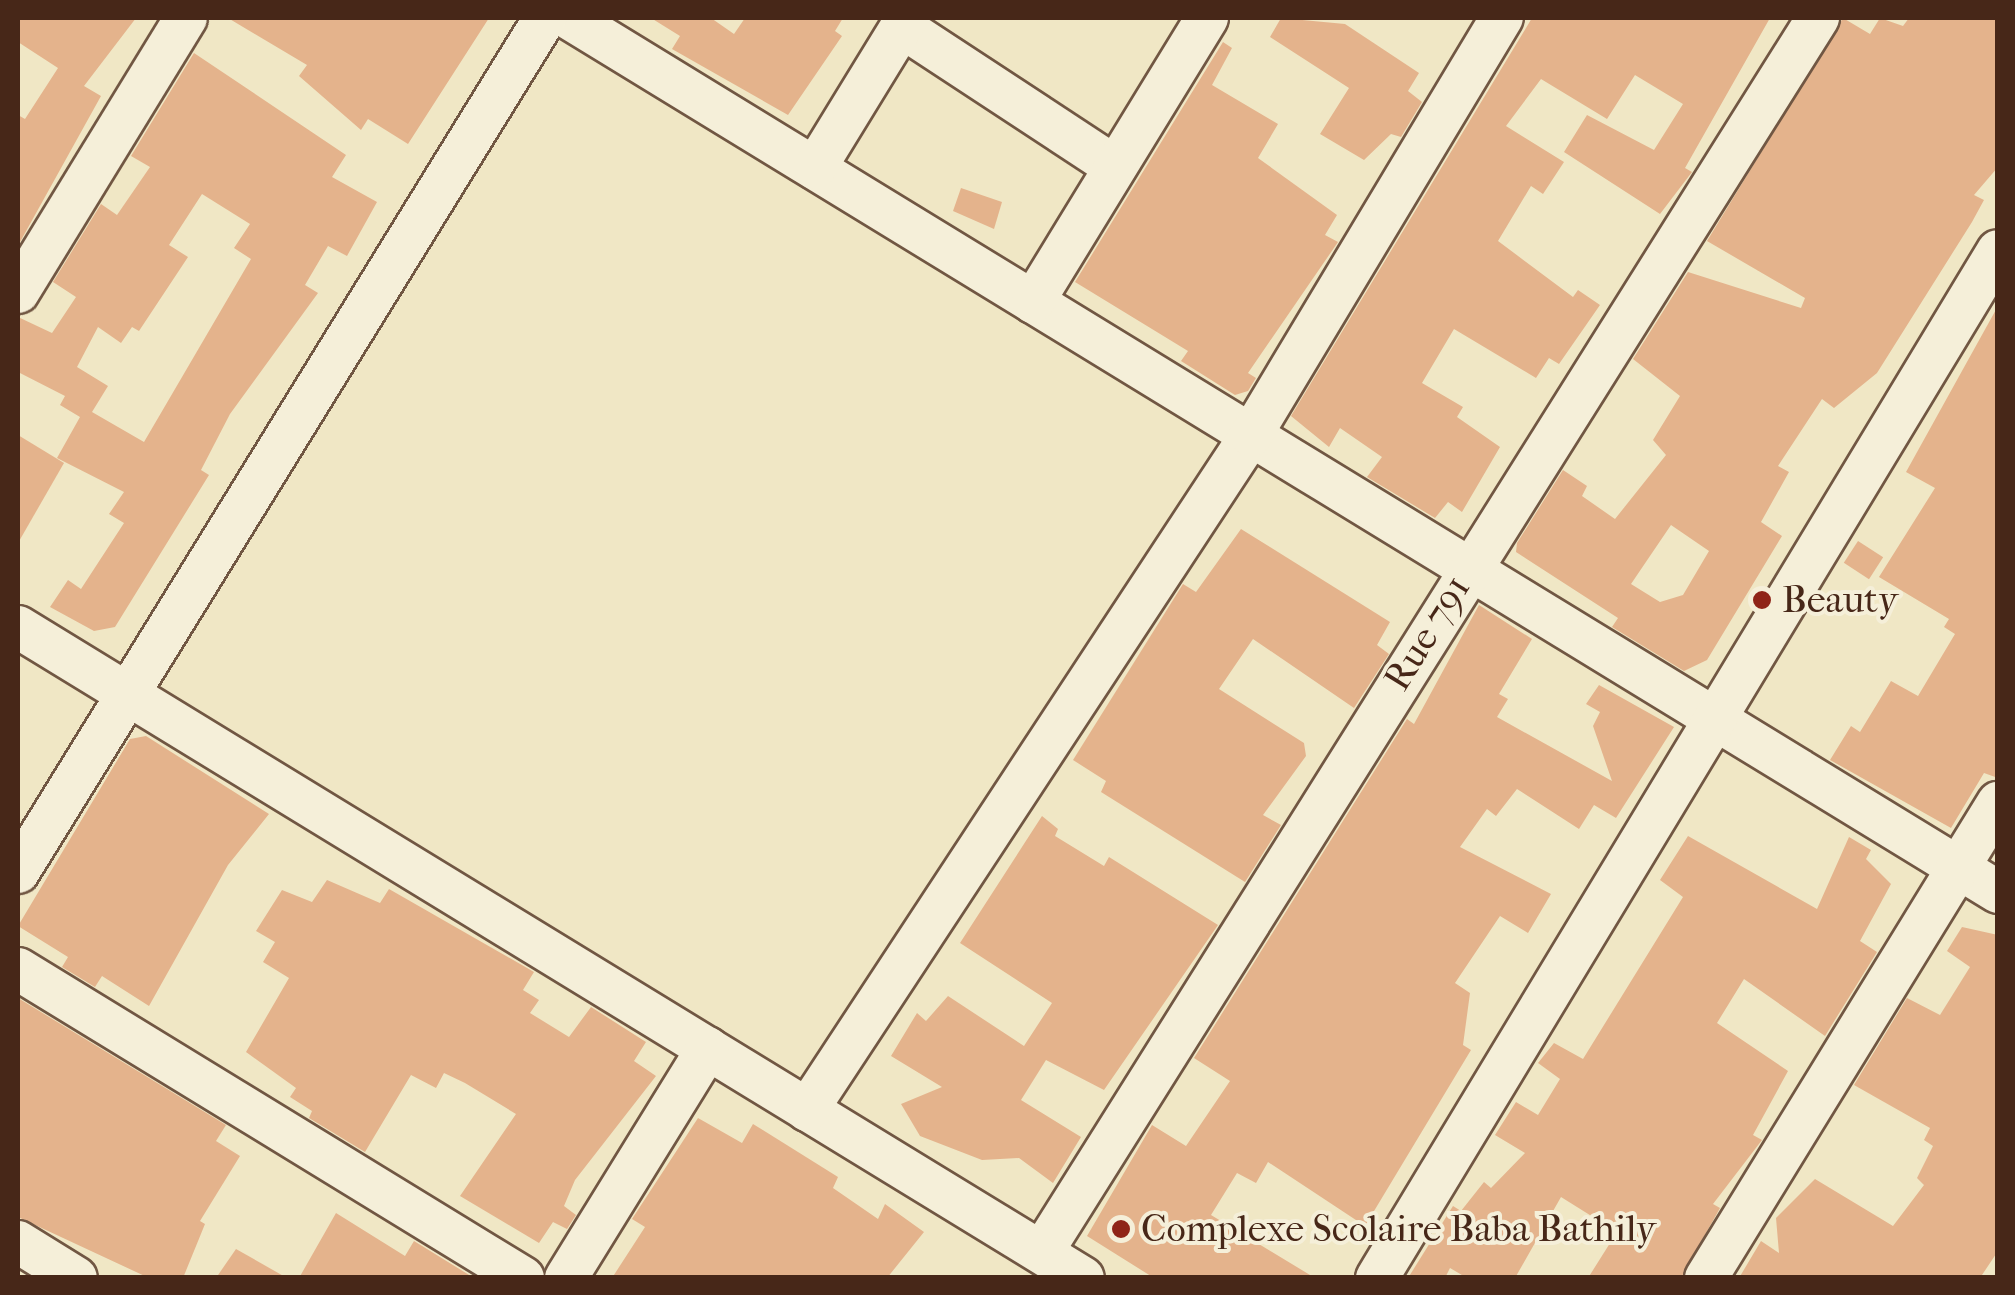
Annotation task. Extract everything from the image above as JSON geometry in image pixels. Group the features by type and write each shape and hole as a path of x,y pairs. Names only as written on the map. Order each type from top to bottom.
{"street":[{"path":"18,292 186,18"},
{"path":"18,872 545,18"},
{"path":"569,18 1998,892"},
{"path":"807,1110 1251,435 1502,18"},
{"name":"Rue 791","path":"1042,1252 1468,568 1818,18"},
{"path":"1033,302 1201,19"},
{"path":"815,168 904,22 1115,168"},
{"path":"1377,1278 1998,251"},
{"path":"18,627 1083,1278"},
{"path":"1706,1278 1998,803"},
{"path":"18,969 524,1278"},
{"path":"566,1278 708,1048"},
{"path":"18,1242 76,1278"}],"building":[{"path":"18,18 136,18 84,86 101,96 20,242 18,115 25,119 58,68 18,42"},
{"path":"228,18 489,18 408,144 368,119 361,130 299,76 307,65"},
{"path":"651,18 711,18 734,34 745,18 843,18 835,31 842,36 788,115 672,49 680,36"},
{"path":"1281,18 1345,24 1419,73 1408,91 1422,102 1401,137 1391,134 1364,160 1320,134 1349,88 1270,37"},
{"path":"1532,18 1770,18 1685,168 1692,172 1660,214 1564,152 1587,115 1654,150 1683,104 1635,75 1607,119 1541,79 1506,126 1564,162 1543,194 1531,186 1498,241 1573,297 1578,290 1600,305 1559,364 1549,358 1536,378 1454,329 1422,383 1463,407 1457,417 1500,447 1462,512 1448,502 1435,518 1367,477 1382,457 1340,428 1329,447 1291,416"},
{"path":"1843,18 1870,34 1880,18 1903,26 1909,18 1998,18 1998,167 1974,195 1984,200 1877,373 1834,408 1822,399 1778,466 1789,472 1761,522 1782,536 1707,660 1684,671 1612,627 1618,618 1516,552 1517,543 1563,470 1587,486 1582,496 1615,519 1666,455 1653,440 1680,396 1633,359 1688,272 1801,308 1805,298 1707,241","holes":["1671,525 1709,551 1683,595 1660,602 1631,584"]},
{"path":"1223,42 1232,48 1212,85 1278,124 1258,158 1337,215 1325,235 1338,242 1248,373 1256,378 1248,391 1235,395 1181,361 1188,351 1075,282"},
{"path":"194,53 346,155 332,177 377,202 347,256 328,246 305,285 318,293 230,414 201,470 209,475 115,627 94,631 50,607 68,580 81,589 124,523 109,514 124,492 57,458 80,417 60,405 65,396 18,372 18,317 52,333 76,297 53,282 101,204 117,215 150,167 131,156","holes":["202,194 250,224 234,248 251,259 144,442 92,412 108,386 77,367 98,327 121,343 132,327 139,331 188,257 169,245"]},
{"path":"961,188 1002,202 994,229 953,211"},
{"path":"1998,306 1998,778 1984,773 1951,828 1830,760 1851,726 1860,732 1891,681 1918,696 1955,634 1944,627 1949,619 1879,577 1935,488 1906,472"},
{"path":"18,435 64,463 18,543"},
{"path":"1241,529 1390,622 1377,645 1389,654 1354,708 1253,639 1219,689 1304,743 1306,756 1263,815 1281,825 1245,882 1101,792 1106,781 1073,760 1183,584 1196,592"},
{"path":"1858,541 1883,557 1869,579 1844,563"},
{"path":"1479,605 1532,639 1499,694 1508,699 1497,717 1612,781 1593,726 1600,712 1586,704 1599,685 1674,727 1616,818 1594,805 1579,829 1517,789 1496,816 1487,809 1460,847 1551,894 1528,933 1500,916 1455,983 1470,993 1463,1045 1471,1050 1365,1226 1268,1162 1256,1183 1237,1173 1211,1215 1315,1278 1154,1278 1087,1236 1152,1125 1186,1146 1230,1081 1194,1058 1407,719 1414,724"},
{"path":"146,736 269,814 228,865 149,1006 102,976 95,987 62,967 68,957 18,926 130,739"},
{"path":"1042,816 1058,829 1055,836 1104,866 1109,857 1218,925 1104,1090 1046,1060 1021,1100 1081,1137 1053,1183 1019,1158 982,1160 920,1136 901,1104 942,1087 891,1056 917,1013 926,1021 948,996 1024,1046 1052,1003 960,943"},
{"path":"1688,836 1817,909 1849,837 1871,850 1866,859 1891,884 1860,941 1877,952 1825,1036 1744,979 1717,1023 1788,1071 1753,1135 1762,1140 1713,1204 1720,1208 1681,1278 1588,1278 1617,1232 1561,1197 1515,1278 1467,1278 1450,1268 1445,1278 1408,1278 1453,1206 1461,1211 1484,1182 1491,1188 1525,1153 1495,1135 1516,1102 1538,1115 1560,1079 1538,1063 1554,1043 1583,1059 1683,897 1660,880"},
{"path":"327,880 380,903 389,889 534,972 523,990 539,1000 530,1013 569,1037 591,1007 646,1042 634,1061 656,1076 575,1180 564,1206 576,1215 567,1229 553,1222 539,1243 460,1196 516,1114 465,1083 444,1073 436,1088 411,1075 365,1152 309,1118 312,1111 290,1097 296,1088 246,1052 289,978 263,962 275,942 256,931 282,890 312,902"},
{"path":"1962,927 1998,935 1998,1251 1980,1278 1739,1278 1761,1241 1779,1253 1776,1218 1815,1179 1893,1226 1924,1185 1917,1178 1933,1146 1924,1140 1930,1128 1854,1085 1907,998 1940,1015 1970,967 1947,951"},
{"path":"18,998 226,1125 216,1141 240,1156 200,1221 205,1224 183,1278 149,1278 18,1217"},
{"path":"698,1118 742,1143 753,1124 838,1177 833,1188 878,1219 885,1204 924,1232 887,1278 612,1278 645,1227 632,1219"},
{"path":"336,1213 405,1256 414,1241 474,1278 299,1278"},
{"path":"236,1249 287,1278 216,1278"}],"place":[{"name":"Beauty","path":"1762,600"},
{"name":"Complexe Scolaire Baba Bathily","path":"1121,1229"}]}
